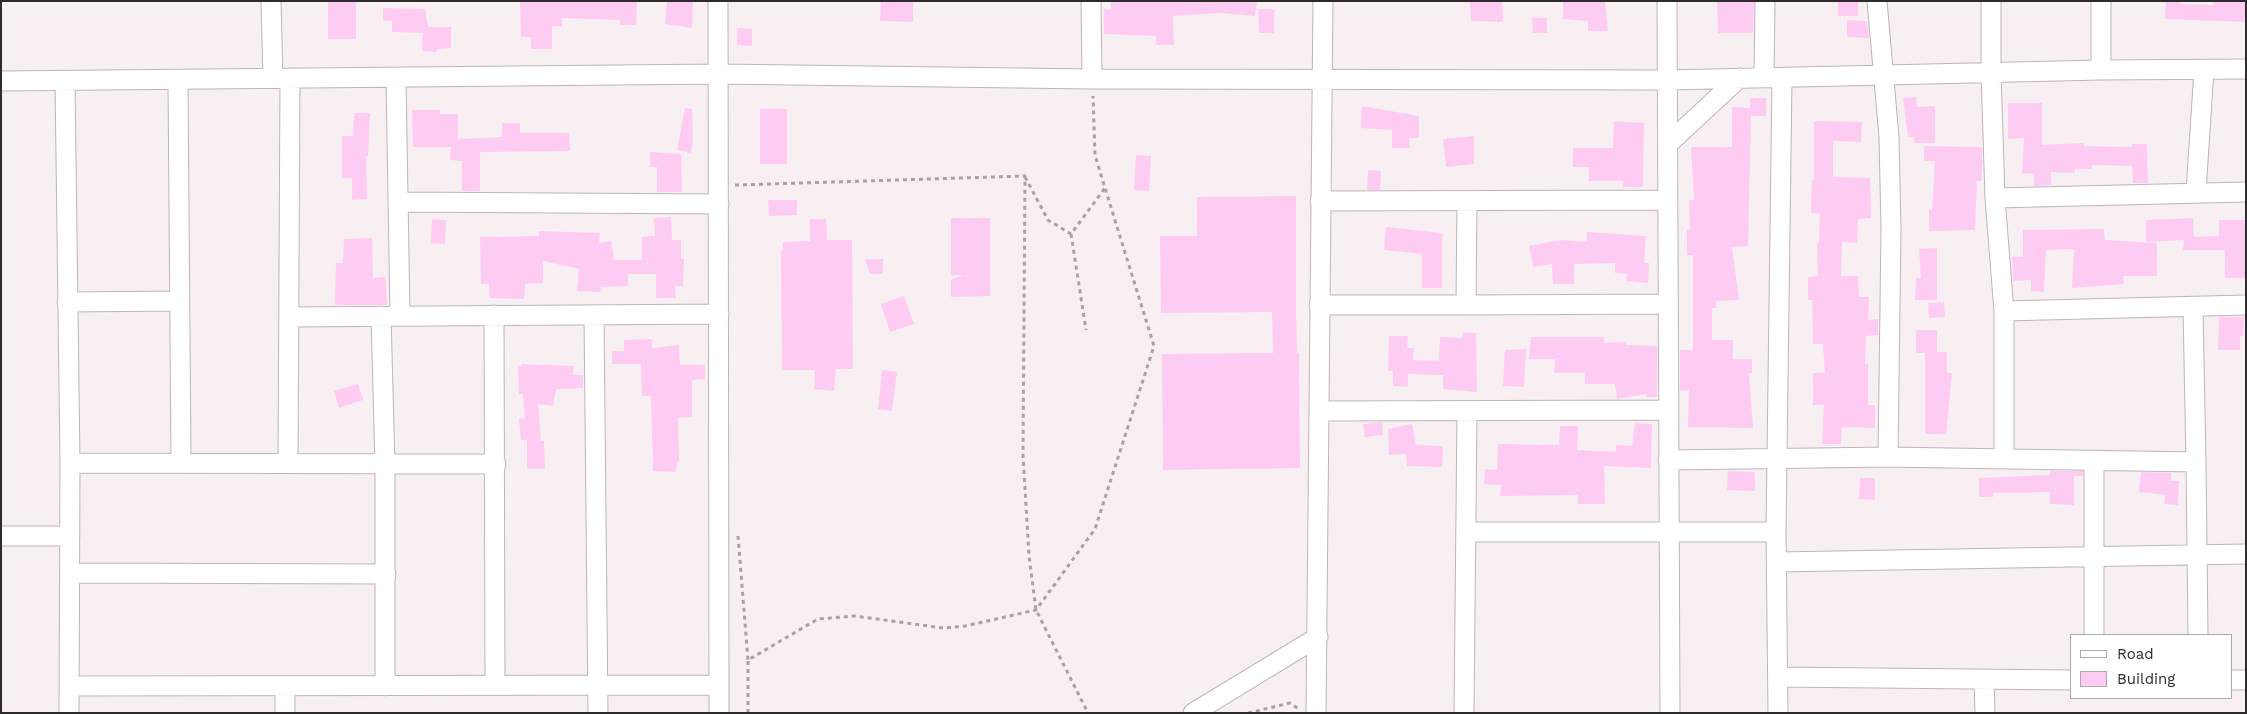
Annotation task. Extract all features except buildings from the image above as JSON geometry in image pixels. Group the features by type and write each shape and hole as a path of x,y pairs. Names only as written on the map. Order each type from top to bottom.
{"street":[{"path":"271,1 281,78 289,317 288,462"},
{"path":"718,1 719,713"},
{"path":"1091,1 1092,79"},
{"path":"1316,713 1323,1"},
{"path":"1667,1 1669,143 1667,200 1667,410 1670,713"},
{"path":"1765,1 1773,77 1778,713"},
{"path":"1877,1 1889,137 1891,229 1888,457"},
{"path":"1991,1 1995,198 2004,311 2004,458"},
{"path":"2101,1 2101,70"},
{"path":"1,81 719,74 1092,79 1668,80 1991,72 2246,69"},
{"path":"2196,192 2204,70"},
{"path":"385,686 385,464 390,316 399,202 396,78"},
{"path":"1669,143 1739,78"},
{"path":"178,80 181,463"},
{"path":"65,81 70,463 69,713"},
{"path":"1995,198 2246,192"},
{"path":"399,202 719,195"},
{"path":"1320,201 1667,200"},
{"path":"1466,305 1467,201"},
{"path":"67,302 180,301"},
{"path":"1319,305 1667,304"},
{"path":"2004,311 2246,305"},
{"path":"2193,307 2198,634"},
{"path":"289,317 719,314"},
{"path":"494,315 496,464 495,684"},
{"path":"594,315 598,713"},
{"path":"1320,411 1667,410"},
{"path":"1464,713 1467,412"},
{"path":"1668,460 1888,457 2196,462"},
{"path":"2094,460 2094,634"},
{"path":"70,463 288,462 496,464"},
{"path":"1466,532 1776,532"},
{"path":"1,536 70,536"},
{"path":"1777,562 2246,554"},
{"path":"70,573 386,574"},
{"path":"1193,713 1318,637"},
{"path":"1778,678 2070,680"},
{"path":"1984,680 1985,713"},
{"path":"2232,680 2246,680"},
{"path":"69,686 720,685"},
{"path":"285,687 285,713"}],"path":[{"path":"748,660 818,619 855,616 943,628 965,626 1036,610 1095,529 1154,346 1095,155 1092,79"},
{"path":"719,195 1025,176"},
{"path":"1025,176 1048,220 1071,234"},
{"path":"1025,176 1024,455 1029,556 1036,610 1088,713"},
{"path":"1086,330 1071,234 1105,188"},
{"path":"738,534 748,660 748,713"},
{"path":"1248,713 1290,703 1304,713"}]}
